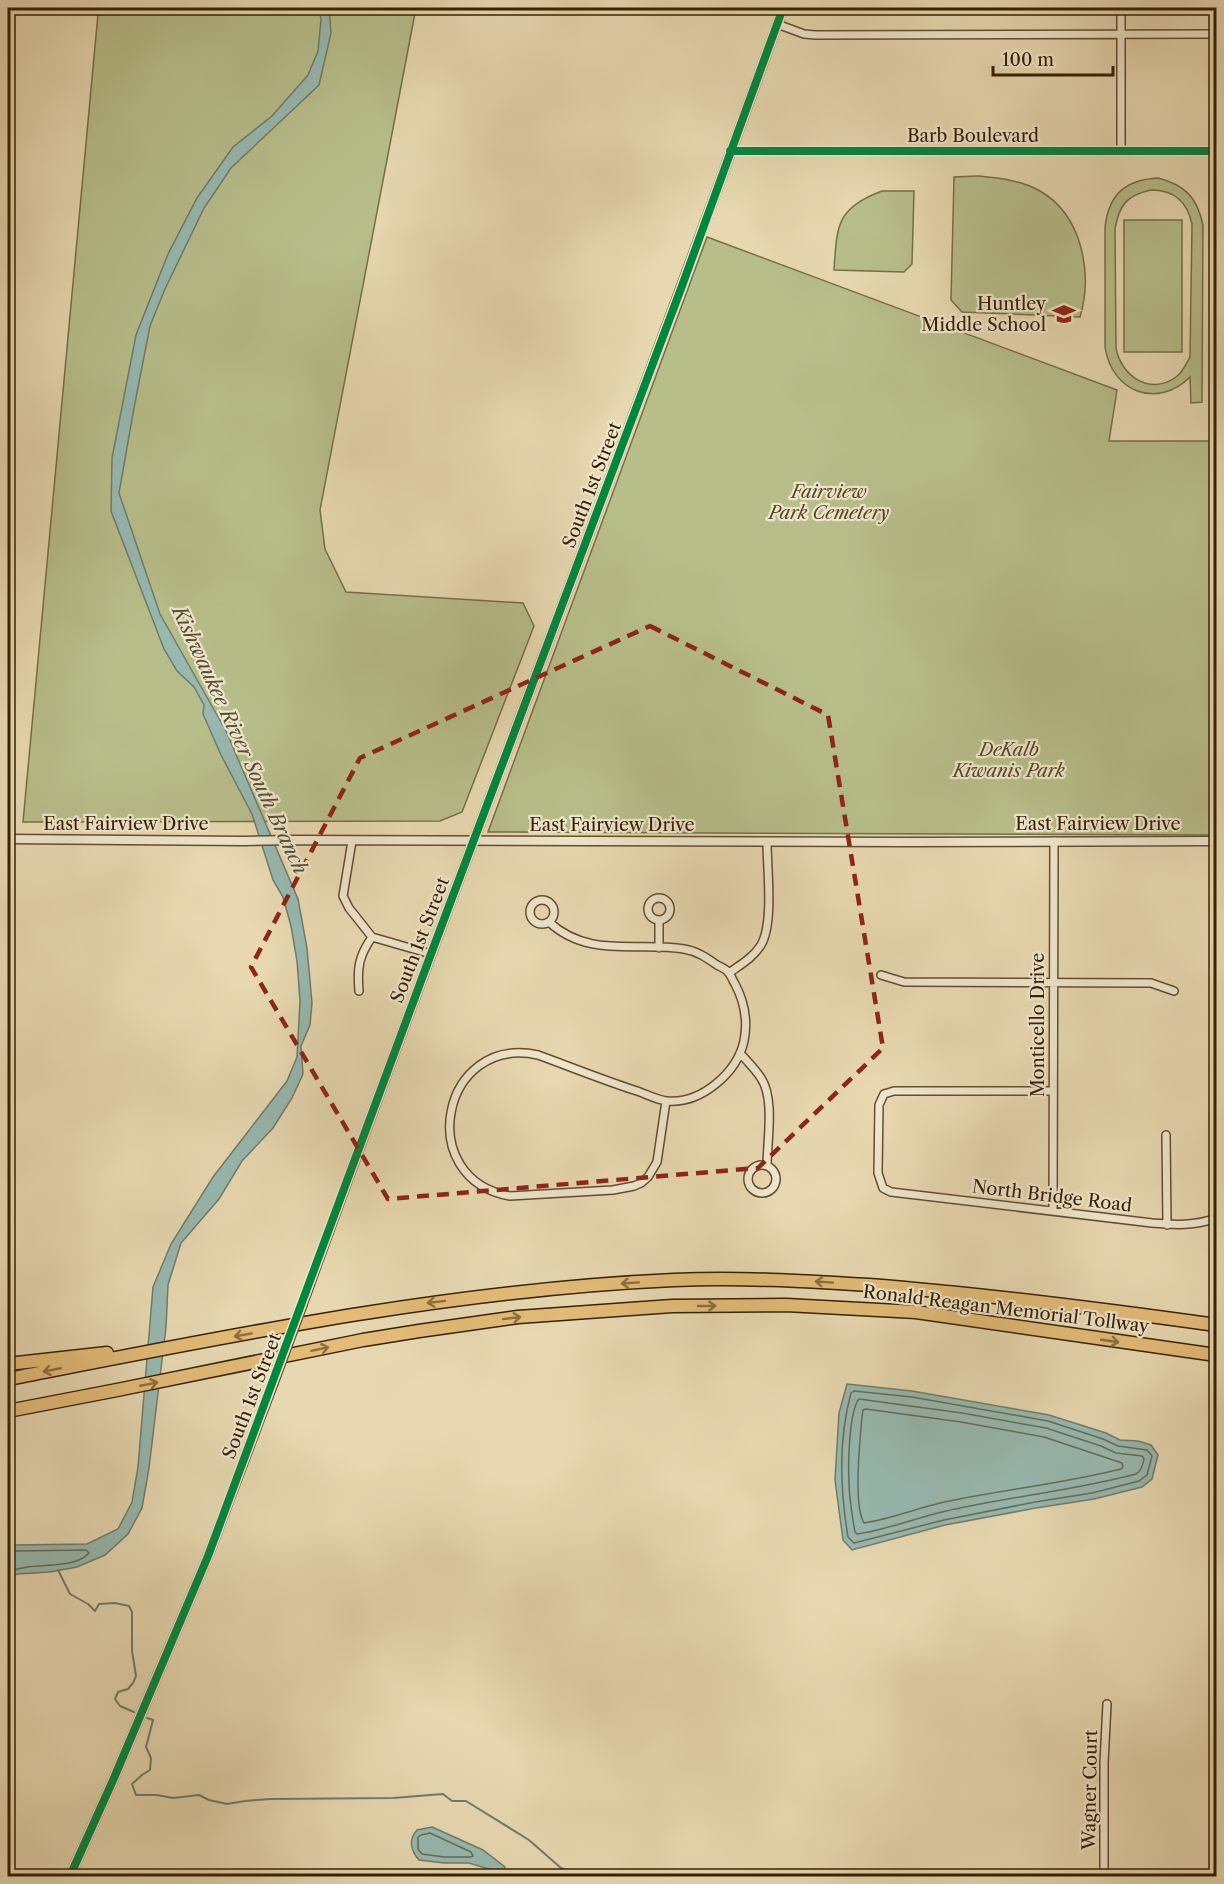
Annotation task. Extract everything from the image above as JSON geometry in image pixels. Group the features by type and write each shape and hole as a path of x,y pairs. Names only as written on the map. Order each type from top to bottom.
{"highway":[{"name":"Ronald Reagan Memorial Tollway","path":"130,1354 416,1304 574,1286 675,1280 790,1280 919,1289 1023,1299 1216,1324"},
{"name":"Ronald Reagan Memorial Tollway","path":"8,1411 363,1340 470,1323 575,1312 672,1306 786,1305 916,1312 1216,1355"},
{"path":"8,1364 104,1353 130,1354"},
{"path":"8,1379 130,1354"}],"street":[{"name":"South 1st Street","path":"70,1876 208,1556 682,286 783,8"},
{"path":"1121,8 1122,151"},
{"path":"777,24 804,34 815,35 1216,34"},
{"name":"Barb Boulevard","path":"730,152 1216,151"},
{"name":"East Fairview Drive","path":"8,839 244,842 292,840 1216,841"},
{"path":"352,841 343,896 349,908 372,937 431,954"},
{"name":"Monticello Drive","path":"1053,1210 1054,841"},
{"path":"729,973 756,952 765,936 768,913 767,842"},
{"path":"659,920 659,948"},
{"path":"549,922 562,933 600,945 684,949 707,957 729,973 742,999 746,1029 740,1053 732,1069 710,1088 690,1097 666,1101 538,1055 518,1052 500,1055 483,1062 460,1087 453,1101 450,1118 450,1138 454,1153 466,1172 476,1183 510,1196 613,1190 634,1186 648,1177 657,1162 666,1101"},
{"path":"359,991 357,973 359,962 363,950 372,937"},
{"path":"881,975 904,982 1151,983 1174,991"},
{"path":"740,1053 765,1085 768,1099 767,1166"},
{"name":"North Bridge Road","path":"1053,1091 894,1091 884,1094 879,1106 878,1173 881,1185 891,1192 1177,1226 1198,1224 1216,1218"},
{"path":"1166,1135 1167,1225"},
{"path":"767,1166 776,1177 774,1187 767,1193 757,1193 748,1184 748,1174 754,1167 767,1166"},
{"name":"Wagner Court","path":"1104,1876 1104,1763 1107,1704"}],"highlighted area":[{"path":"650,626 828,715 883,1048 758,1168 388,1199 251,967 360,758"}],"green space":[{"path":"88,8 416,8 320,510 325,549 346,592 523,603 534,626 462,812 440,821 23,822 98,14"},
{"path":"977,176 1009,180 1033,187 1054,201 1066,215 1081,246 1084,264 1084,300 1080,317 962,312 951,300 954,177"},
{"path":"1158,178 1183,189 1197,207 1203,225 1202,402 1191,403 1190,377 1177,387 1151,394 1127,385 1117,376 1109,363 1105,347 1105,227 1107,216 1110,206 1121,191 1146,179","holes":["1151,190 1167,192 1179,199 1187,209 1192,224 1190,357 1176,377 1166,382 1147,384 1130,374 1119,358 1116,348 1115,229 1119,213 1130,198"]},
{"path":"882,191 914,191 912,264 904,272 834,270 836,241 842,220 856,204"},
{"path":"1124,220 1182,220 1182,352 1124,352"},
{"name":"Fairview Park Cemetery","path":"707,237 1117,390 1109,441 1216,441 1216,835 488,832"}],"water":[{"path":"319,8 329,8 331,33 319,85 231,168 204,208 165,289 150,326 119,493 160,614 226,731 298,899 307,948 312,1003 310,1025 301,1046 303,1074 292,1098 273,1128 242,1161 219,1199 181,1243 168,1285 166,1327 142,1508 128,1534 105,1555 77,1567 50,1572 17,1574 8,1579 8,1550 14,1545 87,1544 118,1529 132,1502 138,1467 153,1287 171,1244 213,1177 287,1081 297,1057 300,1001 297,961 283,897 273,880 252,814 221,755 203,714 204,705 194,687 177,671 164,649 111,511 112,458 136,335 168,254 197,198 233,147 272,116 308,75 318,51 321,20"},
{"path":"847,1384 912,1391 1049,1415 1106,1433 1120,1440 1138,1441 1151,1445 1158,1455 1152,1479 1142,1487 1094,1499 945,1525 852,1550 843,1540 835,1480 839,1413"},
{"path":"432,1827 483,1850 505,1867 502,1873 469,1863 419,1860 412,1849 412,1838 417,1830"}],"waterway":[{"path":"58,1570 70,1594 88,1604 95,1611 99,1604 115,1603 129,1606 132,1612 132,1651 136,1676 128,1689 118,1692 115,1699 120,1706 134,1712"},
{"path":"147,1718 153,1720 146,1747 151,1758 150,1770 132,1784 136,1795 173,1798 199,1795 227,1804 270,1799 393,1798 443,1794 452,1801 466,1801 529,1840 561,1868 580,1876"}],"cycle path":[{"path":"70,1876 208,1556 682,286 783,8"},
{"path":"730,151 1216,151"}],"place":[{"name":"Huntley Middle School","path":"1064,314"}],"water label":[{"name":"Kishwaukee River South Branch","path":"240,740"}],"park label":[{"name":"DeKalb Kiwanis Park","path":"1009,760"}]}
